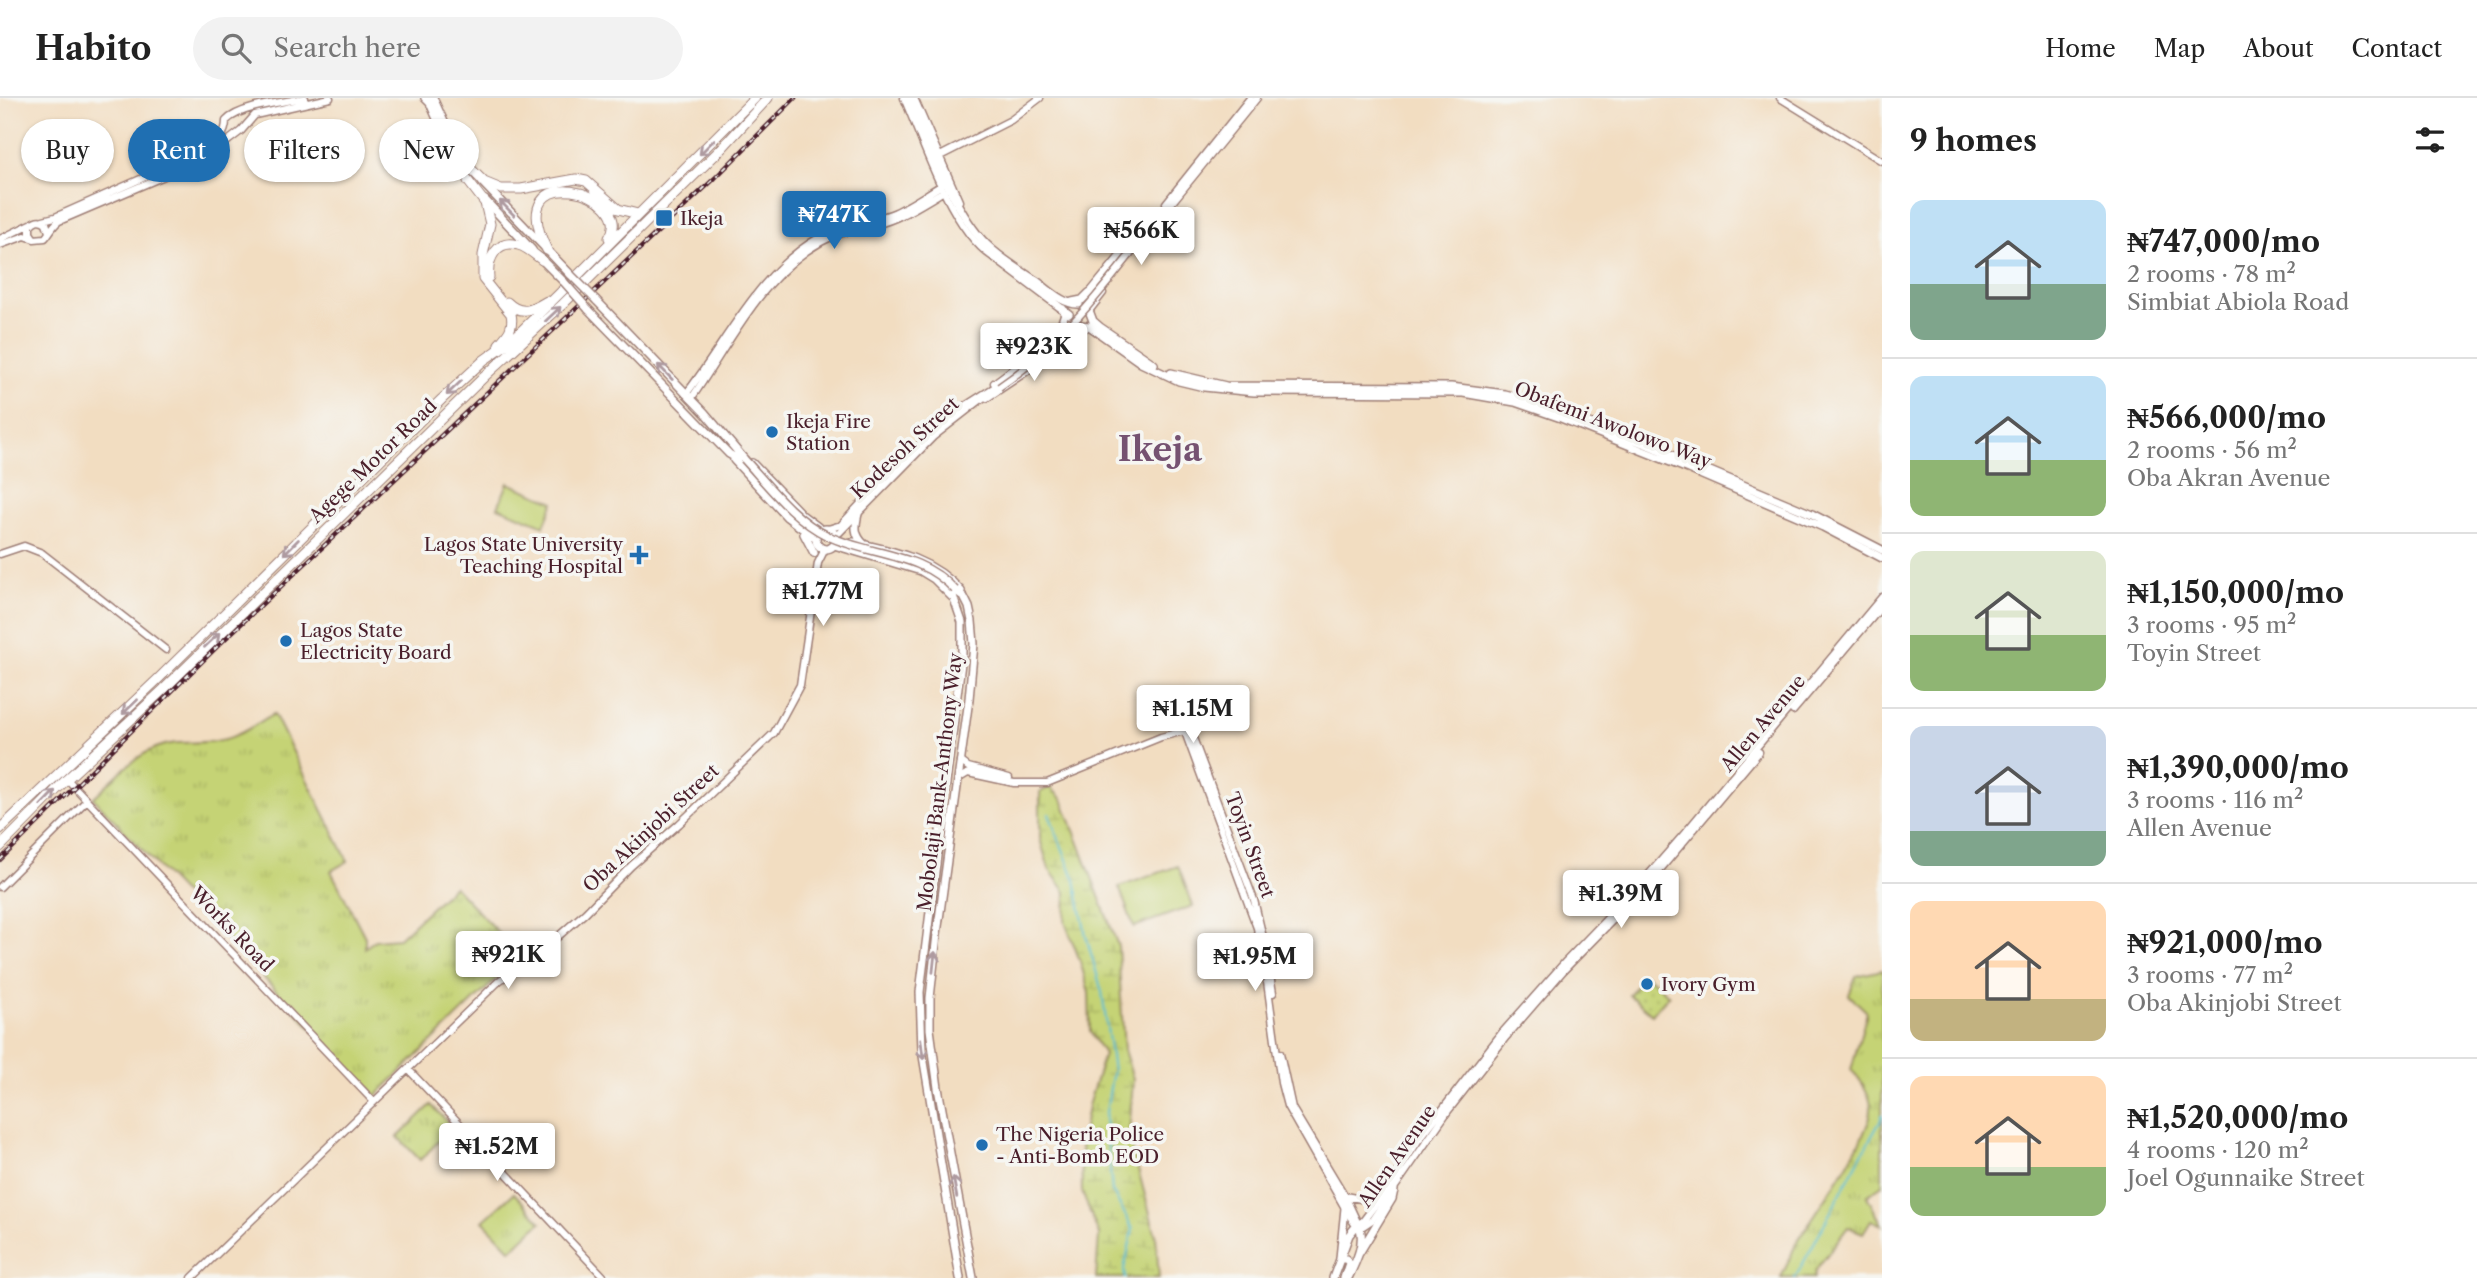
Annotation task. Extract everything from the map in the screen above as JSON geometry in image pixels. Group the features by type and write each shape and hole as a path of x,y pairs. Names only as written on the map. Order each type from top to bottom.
{"highway":[{"name":"Agege Motor Road","path":"0,829 158,680 273,564 484,360 526,326 755,98"},
{"name":"Agege Motor Road","path":"0,847 67,779 563,304 768,98"},
{"path":"479,177 484,182 500,188 521,189 576,179 586,181 618,209 638,214"},
{"path":"469,182 485,203 490,224 483,255 483,279 526,326"},
{"path":"547,250 538,232 538,209 550,194 573,190 596,200 613,217 614,231 601,250"},
{"path":"484,360 510,332 513,312 490,280 490,257 498,248 517,244 542,260"},
{"path":"513,312 537,307 558,295"},
{"path":"273,564 281,573"}],"main road":[{"path":"229,119 237,114 305,98"},
{"path":"252,119 258,114 330,98"},
{"path":"425,98 437,119"},
{"path":"433,98 443,119"},
{"path":"908,98 961,211 979,239 1001,260 1057,300 1065,313 1061,325"},
{"path":"908,98 943,188 957,216 972,238 989,255 1001,260"},
{"path":"938,161 1011,120 1040,98"},
{"path":"998,386 1024,370 1066,331 1250,98"},
{"path":"970,407 1011,383 1069,331 1087,322 1091,310 1164,209 1258,98"},
{"path":"1780,98 1882,162"},
{"path":"237,114 244,119"},
{"path":"0,245 25,236 41,240 58,221 198,162 244,126"},
{"path":"230,133 235,135"},
{"path":"938,161 964,212 1001,260"},
{"path":"479,178 795,508 835,540 871,556 921,571 954,594 964,597"},
{"path":"0,239 133,182"},
{"path":"469,182 787,517 816,540 820,547 825,549 835,540"},
{"path":"688,396 747,314 792,263 818,244 838,234 894,218 943,188"},
{"path":"972,400 1038,350 1061,325 1073,306 1079,304 1107,273 1155,213 1164,209"},
{"path":"41,220 46,223 49,232"},
{"path":"32,223 30,233 34,239"},
{"path":"1107,273 1108,279 1114,279"},
{"path":"1057,300 1078,302 1089,293"},
{"name":"Obafemi Awolowo Way","path":"1057,300 1071,305 1079,304 1091,310 1096,327"},
{"name":"Obafemi Awolowo Way","path":"1057,300 1072,322 1096,327 1168,373 1226,386 1471,388 1528,400 1823,527 1882,558"},
{"path":"1069,331 1096,327"},
{"path":"1038,350 1043,351 1043,357"},
{"name":"Kodesoh Street","path":"825,530 841,525 930,434 972,400 998,386"},
{"name":"Kodesoh Street","path":"835,540 933,437 998,386"},
{"name":"Obafemi Awolowo Way","path":"1562,416 1648,445 1812,514 1882,550"},
{"path":"736,448 742,460 794,517 815,533 850,548 915,566 942,581 954,594"},
{"path":"729,454 742,460"},
{"path":"787,517 793,515 795,508"},
{"path":"858,514 855,528 858,537 869,546"},
{"path":"802,530 814,553"},
{"path":"796,691 816,540 825,530"},
{"path":"835,540 896,552 933,566 950,579 964,597"},
{"path":"0,554 24,546 42,553 166,650"},
{"path":"869,546 868,552 871,556"},
{"name":"Oba Akinjobi Street","path":"192,1278 499,981 585,913 631,866 764,743 783,719 800,685 818,563 825,549"},
{"name":"Mobolaji Bank-Anthony Way","path":"954,594 962,622 963,647 919,1005 924,1067 960,1278"},
{"name":"Mobolaji Bank-Anthony Way","path":"964,597 972,621 974,644 937,934 930,1012 938,1088 973,1278"},
{"name":"Allen Avenue","path":"1358,1224 1363,1221 1418,1142 1501,1034 1644,880 1882,597"},
{"name":"Allen Avenue","path":"1358,1224 1363,1226 1372,1220 1448,1111 1525,1013 1585,947 1648,884 1882,606"},
{"path":"960,761 968,767 1012,778 1040,780 1152,737 1186,730"},
{"path":"958,779 968,773 1014,783 1047,782 1161,737 1186,730"},
{"name":"Toyin Street","path":"1186,730 1251,890 1272,982 1282,1066 1290,1101 1299,1121 1346,1196 1358,1224"},
{"name":"Toyin Street","path":"1186,730 1257,928 1280,1083 1287,1106 1354,1223 1358,1224"},
{"name":"Works Road","path":"67,779 374,1102"},
{"path":"946,791 956,793"},
{"path":"0,887 87,800"},
{"path":"408,1069 605,1278"},
{"path":"1346,1278 1392,1199 1394,1190"},
{"path":"1346,1196 1361,1199 1383,1194"},
{"path":"1340,1258 1345,1208"},
{"path":"1333,1278 1349,1235 1358,1224 1361,1228 1359,1255"},
{"path":"952,1232 960,1243 963,1240 963,1230"},
{"path":"956,1257 959,1246 964,1247 968,1254"},
{"path":"1340,1258 1349,1260 1346,1278"}],"green space":[{"path":"508,483 554,502 544,526 498,507"},
{"path":"274,714 348,861 331,871 365,937 365,948 375,940 399,938 454,886 520,956 376,1096 93,798 130,763 147,752 172,744 228,738"},
{"path":"1050,787 1062,799 1118,946 1124,1050 1133,1079 1129,1136 1156,1236 1159,1278 1096,1278 1099,1235 1082,1192 1081,1144 1088,1106 1104,1054 1090,1032 1089,993 1065,922 1066,892 1049,869 1040,839 1040,792"},
{"path":"1178,866 1193,906 1134,927 1119,887"},
{"path":"1882,970 1882,1185 1867,1196 1882,1225 1871,1220 1863,1233 1848,1227 1815,1271 1814,1278 1781,1278 1799,1239 1853,1154 1869,1120 1871,1108 1867,1092 1851,1070 1867,1012 1849,995 1856,976"},
{"name":"Ivory Gym","path":"1644,974 1669,995 1652,1014 1629,995"},
{"path":"431,1105 453,1127 420,1160 398,1137"},
{"path":"514,1193 541,1222 511,1250 483,1221"}],"waterway":[{"path":"1049,814 1075,880 1086,936 1102,992 1113,1070 1105,1118 1112,1191 1133,1229 1124,1269 1125,1278"},
{"path":"1795,1278 1882,1115"}],"railway":[{"path":"0,860 225,639 715,178 795,98"}],"place":[{"name":"Ikeja","path":"664,218"},
{"name":"Ikeja Fire Station","path":"772,432"},
{"name":"Lagos State University Teaching Hospital","path":"639,555"},
{"name":"Lagos State Electricity Board","path":"286,641"},
{"name":"Ivory Gym","path":"1647,984"},
{"name":"The Nigeria Police - Anti-Bomb EOD","path":"982,1145"}],"district":[{"name":"Ikeja","path":"1160,449"}]}
